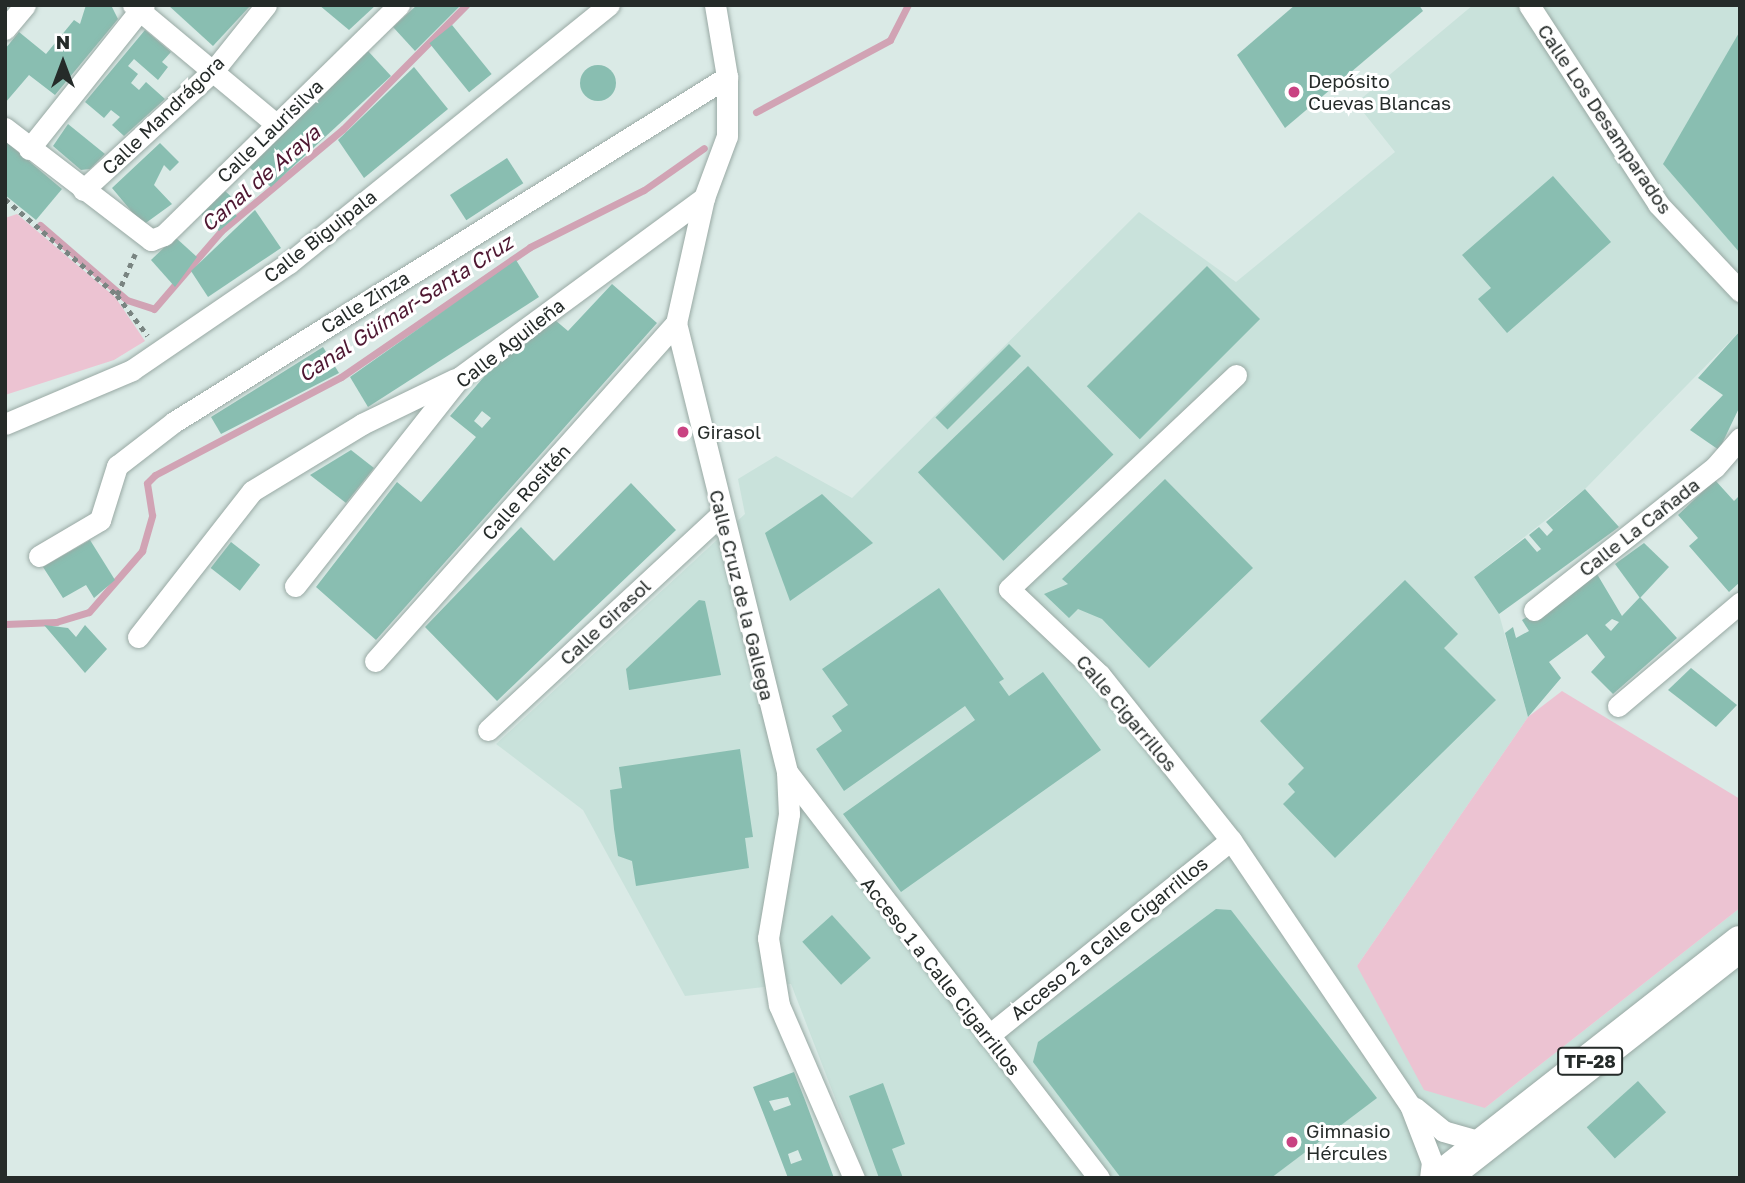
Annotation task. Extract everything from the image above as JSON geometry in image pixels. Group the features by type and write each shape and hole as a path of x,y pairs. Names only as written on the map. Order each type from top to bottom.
{"main road":[{"name":"TF-28","path":"1440,1178 1740,943"}],"street":[{"path":"5,29 25,5"},
{"name":"Calle Mandrágora","path":"83,190 214,70 267,5"},
{"name":"Calle Laurisilva","path":"143,238 164,235 398,5"},
{"name":"Calle Biguipala","path":"5,424 159,353 289,263 609,5"},
{"name":"Calle Cruz de la Gallega","path":"715,5 727,77 727,135 704,198 676,323 721,514 787,772 789,814 768,938 779,1005 853,1178"},
{"name":"Calle Los Desamparados","path":"1529,5 1658,204 1740,291"},
{"path":"29,149 139,7 276,124"},
{"name":"Calle Zinza","path":"39,556 100,520 117,466 174,422 727,77"},
{"path":"5,128 143,238"},
{"name":"Calle Aguileña","path":"295,586 460,377 704,198"},
{"name":"Calle Rositén","path":"375,662 676,323"},
{"name":"Calle Cigarrillos","path":"1236,375 1009,590 1100,675 1231,840 1410,1105"},
{"path":"138,638 253,491 362,424 460,377"},
{"name":"Calle La Cañada","path":"1534,610 1715,467 1740,438"},
{"name":"Calle Girasol","path":"488,730 721,514"},
{"path":"1619,706 1740,603"},
{"name":"Acceso 1 a Calle Cigarrillos","path":"787,772 1099,1178"},
{"name":"Acceso 2 a Calle Cigarrillos","path":"988,1036 1231,840"},
{"path":"1410,1105 1443,1131 1485,1143"},
{"path":"1410,1105 1432,1162 1430,1178"}],"path":[{"path":"5,200 117,295 159,353"},
{"path":"117,295 143,238"}],"shaded area":[{"path":"1473,5 1740,5 1740,331 1585,489 1474,577 1499,614 1528,717 1357,966 1485,1108 1740,908 1740,1178 866,1178 791,984 685,996 583,810 496,744 745,514 738,479 776,456 852,498 1139,212 1236,282 1395,152 1356,103"},
{"path":"17,214 115,297 145,341 114,360 5,395 5,218"},
{"path":"1562,691 1740,799 1740,908 1485,1108 1424,1090 1357,966 1528,717"}],"building":[{"path":"86,5 111,5 118,19 55,95 29,75 5,103 5,49 19,32 46,54 74,20 80,24"},
{"path":"168,5 251,5 213,46"},
{"path":"319,5 376,5 349,30"},
{"path":"417,5 461,5 415,51 393,27"},
{"name":"Depósito Cuevas Blancas","path":"1295,5 1419,5 1423,11 1285,128 1237,55"},
{"path":"452,25 492,74 469,92 429,43"},
{"path":"145,30 171,52 162,62 168,67 158,80 134,59 128,66 138,74 131,83 139,90 146,82 165,99 124,136 112,125 120,117 111,110 104,118 85,102"},
{"path":"1740,31 1740,253 1663,164"},
{"path":"368,51 391,76 271,187 249,167"},
{"path":"598,65 611,70 616,83 611,96 598,101 585,96 580,83 585,70"},
{"path":"414,67 448,109 364,178 338,140"},
{"path":"68,124 105,154 90,169 81,170 53,146"},
{"path":"5,141 62,189 36,220 5,195"},
{"path":"160,143 179,162 170,171 164,165 154,185 172,204 143,225 112,188"},
{"path":"507,158 523,183 466,220 450,195"},
{"path":"1553,176 1611,242 1507,333 1478,299 1491,288 1462,255"},
{"path":"224,190 237,202 230,209 237,216 219,231 200,213"},
{"path":"255,210 281,248 208,297 191,271"},
{"path":"175,237 197,257 175,287 151,260"},
{"path":"516,260 539,297 368,407 350,377"},
{"path":"1207,266 1260,319 1140,439 1087,386"},
{"path":"612,284 657,323 376,640 316,587 397,482 421,502 476,437 450,416 496,363 555,320 568,331","holes":["482,411 491,418 482,428 474,421"]},
{"path":"1740,331 1740,406 1719,450 1690,430 1723,395 1698,378"},
{"path":"1009,344 1021,356 947,430 935,418"},
{"path":"323,347 339,373 221,434 211,417"},
{"path":"1028,366 1113,454 1003,561 918,472"},
{"path":"351,450 374,468 346,503 310,475"},
{"path":"1165,479 1253,568 1149,668 1102,619 1078,609 1069,618 1044,594 1068,584 1062,579"},
{"path":"1715,480 1734,501 1740,495 1740,582 1729,592 1689,546 1698,538 1678,515"},
{"path":"631,483 676,530 497,701 425,627 521,527 554,561"},
{"path":"1585,489 1619,527 1499,614 1474,577 1525,538 1537,552 1541,549 1529,535 1539,527 1547,536 1553,530 1546,522"},
{"path":"822,494 873,543 790,601 765,533"},
{"path":"90,540 115,580 94,598 86,585 63,598 43,567"},
{"path":"231,542 260,565 240,591 211,568"},
{"path":"1644,543 1669,567 1640,598 1615,564"},
{"path":"1597,574 1622,616 1640,597 1677,638 1613,694 1591,672 1605,657 1587,634 1549,662 1561,678 1528,717 1505,633 1513,627 1516,638 1529,631 1522,620","holes":["1612,619 1619,622 1611,631 1605,625"]},
{"path":"1405,580 1458,634 1444,648 1496,700 1335,858 1283,804 1295,792 1288,784 1304,768 1260,721"},
{"path":"939,588 1004,679 999,682 1009,696 1043,672 1101,750 901,892 843,814 975,720 965,706 844,791 816,749 842,731 832,716 848,705 822,669"},
{"path":"699,600 705,601 721,675 629,690 626,669"},
{"path":"44,625 68,628 76,637 85,625 107,649 85,673"},
{"path":"1691,668 1737,705 1716,727 1668,690"},
{"path":"740,749 753,837 745,838 749,868 636,886 632,861 618,856 614,829 610,790 622,788 619,767"},
{"path":"1216,909 1231,910 1377,1098 1271,1178 1121,1178 1033,1062 1038,1042"},
{"path":"832,915 871,958 841,985 802,942"},
{"path":"794,1072 834,1178 788,1178 753,1087","holes":["788,1097 791,1105 774,1111 769,1101","798,1150 802,1160 791,1164 788,1154"]},
{"path":"1638,1081 1666,1112 1615,1158 1587,1127"},
{"path":"883,1083 905,1144 892,1149 903,1178 879,1178 849,1096"}],"waterway":[{"name":"Canal de Araya","path":"40,225 127,300 154,309 221,231 343,129 466,5"},
{"name":"Canal Güímar-Santa Cruz","path":"756,112 890,40 908,5"},
{"name":"Canal Güímar-Santa Cruz","path":"5,624 56,622 89,612 142,551 152,515 147,483 155,475 341,377 530,247 644,190 704,148"}],"place":[{"name":"Depósito Cuevas Blancas","path":"1294,92"},
{"name":"Girasol","path":"683,432"},
{"name":"Gimnasio Hércules","path":"1292,1142"}]}
